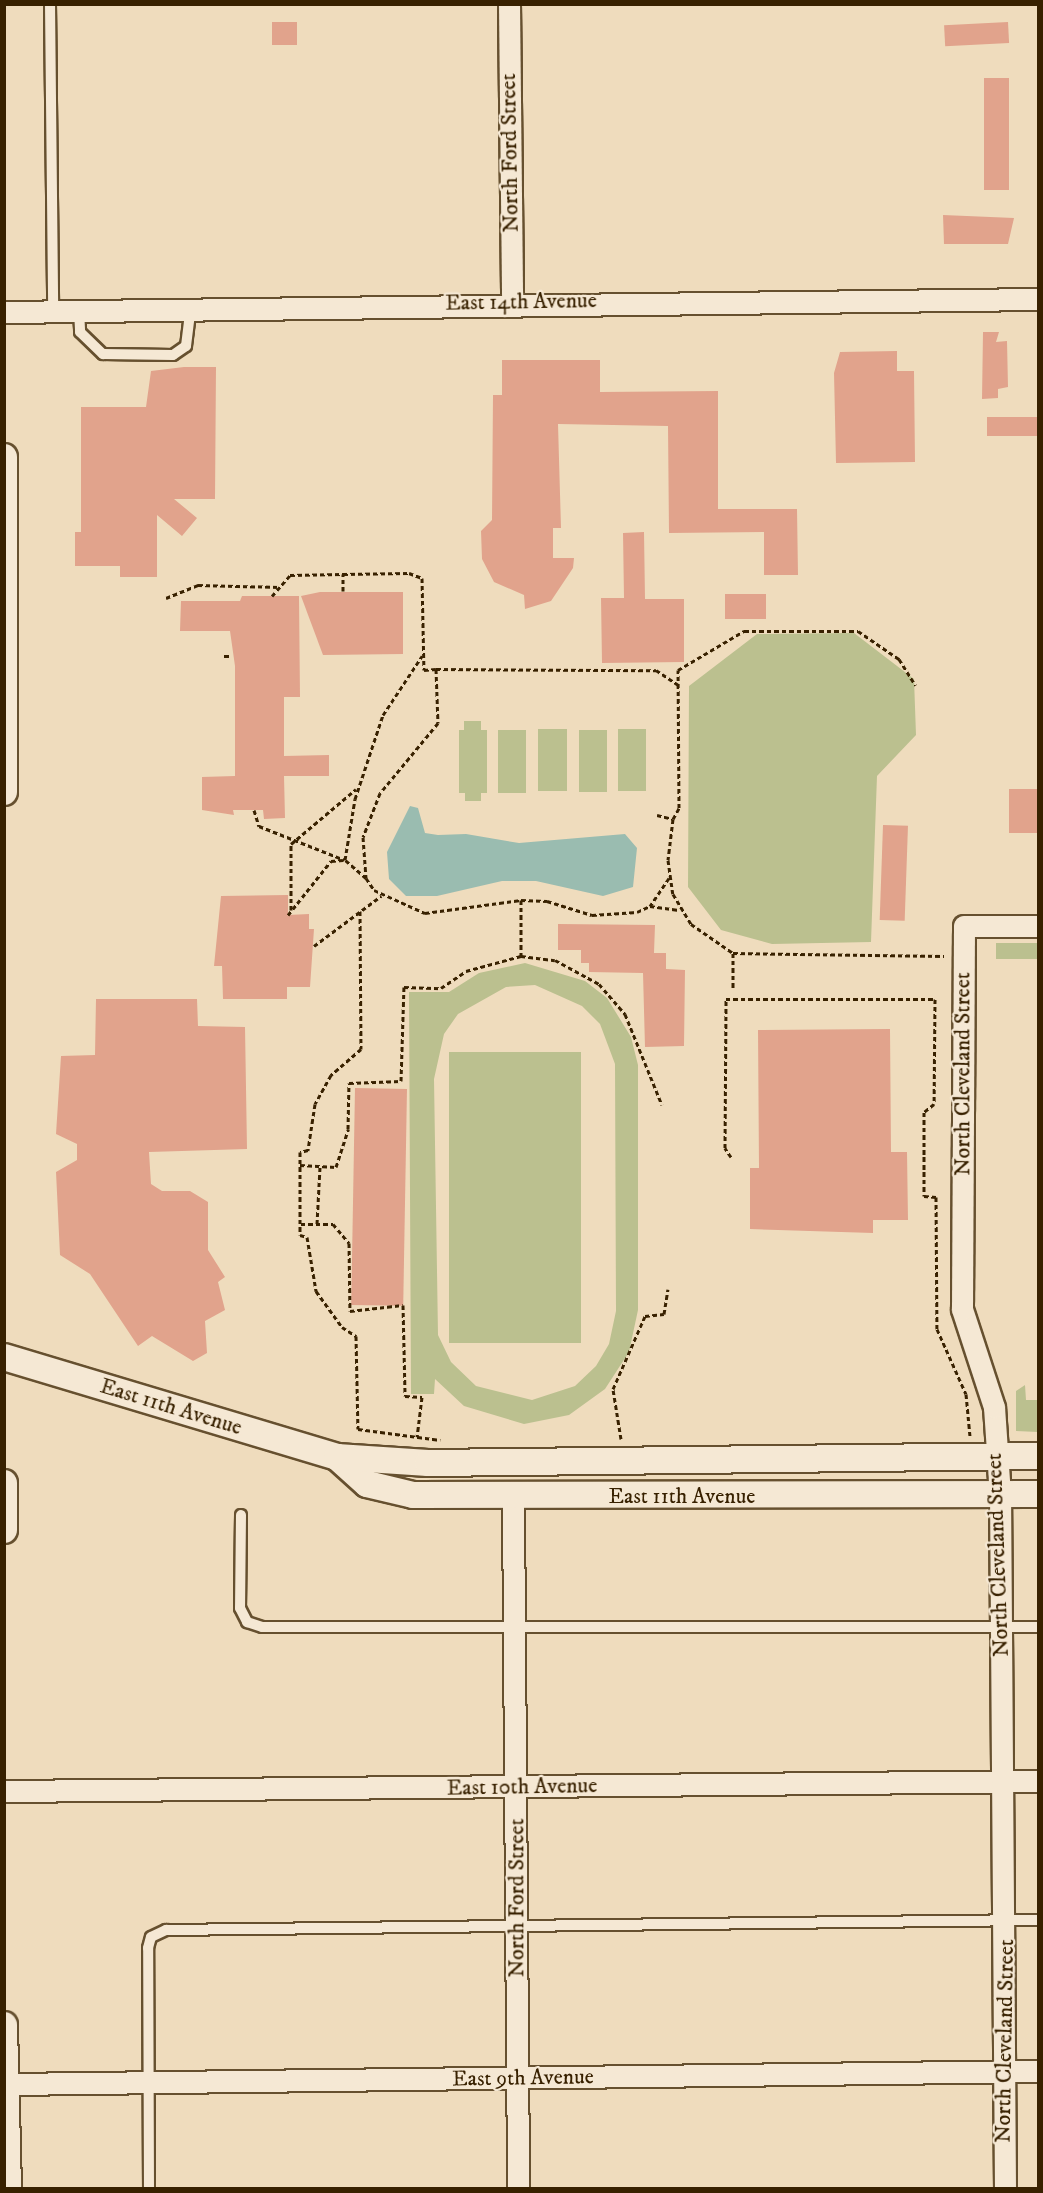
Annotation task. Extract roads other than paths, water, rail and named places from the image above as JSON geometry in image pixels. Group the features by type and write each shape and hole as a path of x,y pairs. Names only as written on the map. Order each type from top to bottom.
{"street":[{"name":"North Ford Street","path":"509,4 512,302"},
{"name":"East 14th Avenue","path":"4,312 512,302 1038,298"},
{"path":"4,457 6,654 4,792"},
{"name":"North Cleveland Street","path":"1005,2188 1002,2072 1006,1920 1000,1495 994,1456 994,1407 962,1309 963,956 964,927 1038,926"},
{"name":"East 11th Avenue","path":"4,1357 337,1457 429,1463 1038,1456"},
{"name":"East 11th Avenue","path":"337,1457 367,1484 413,1495 513,1499 1038,1494"},
{"path":"4,1483 4,1530"},
{"name":"North Ford Street","path":"513,1499 518,2188"},
{"name":"East 10th Avenue","path":"4,1791 1038,1781"},
{"path":"4,2025 8,2084 8,2188"},
{"name":"East 9th Avenue","path":"8,2084 1038,2072"}],"lane":[{"path":"50,4 53,311"},
{"path":"79,310 80,332 103,354 173,355 186,346 191,308"},
{"path":"241,1515 240,1608 247,1622 262,1627 514,1630 1038,1627"},
{"path":"149,2188 148,1948 151,1937 166,1930 1038,1920"}],"water":[{"path":"410,806 418,808 425,833 438,835 466,834 519,843 625,834 637,848 633,887 603,896 536,881 502,881 437,896 406,896 389,879 387,852"}]}
